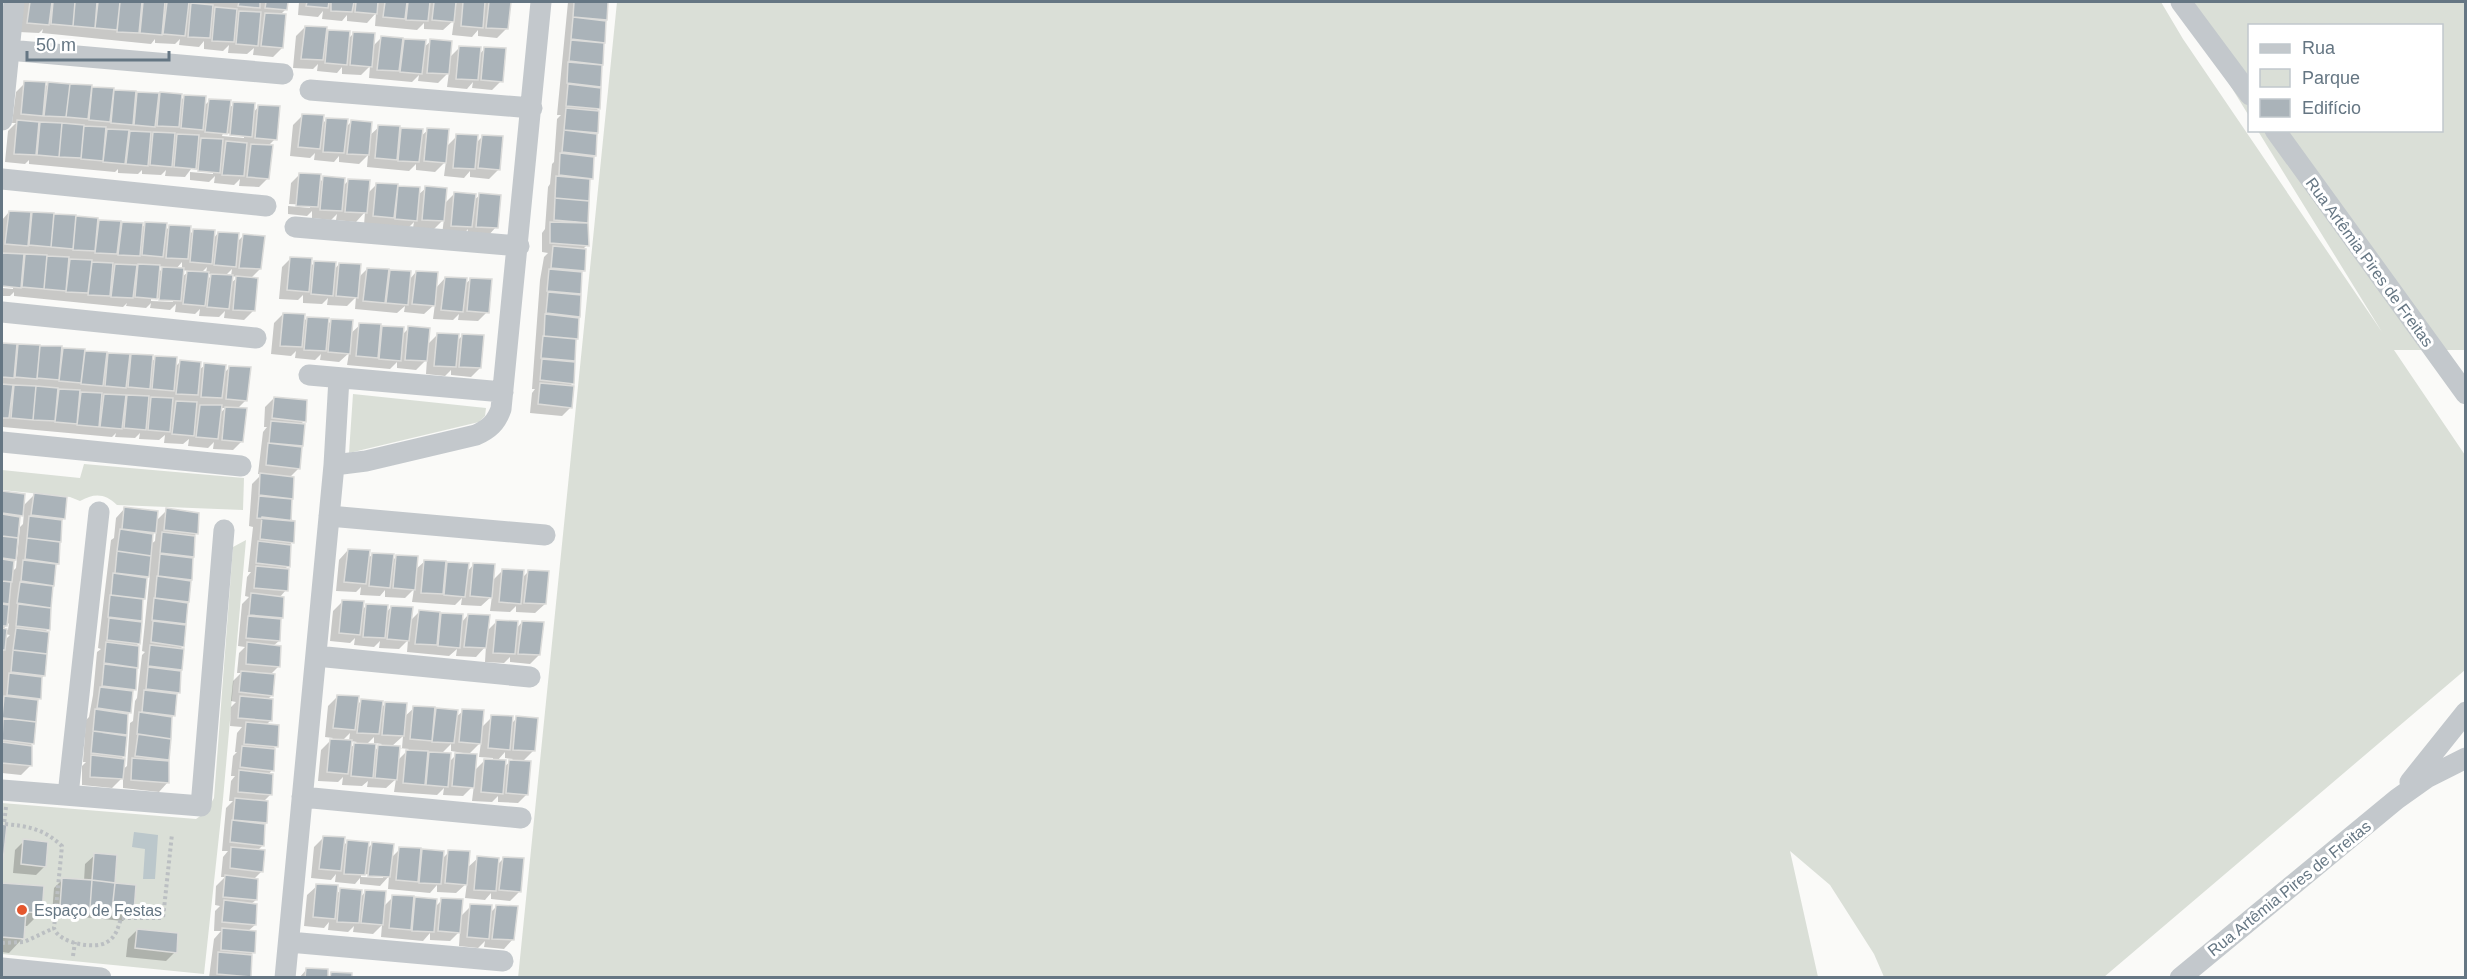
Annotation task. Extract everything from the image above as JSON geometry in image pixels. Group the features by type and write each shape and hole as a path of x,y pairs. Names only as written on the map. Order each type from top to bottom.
{"street":[{"path":"2,120 14,2"},
{"path":"334,465 376,459 476,435 489,429 497,420 501,409 519,246 541,2"},
{"path":"2181,2 2248,92"},
{"path":"8,50 283,74"},
{"path":"310,90 532,108"},
{"name":"Rua Artêmia Pires de Freitas","path":"2277,132 2466,394"},
{"path":"2,179 266,206"},
{"path":"295,227 519,246"},
{"path":"2,312 255,338"},
{"path":"309,375 503,392"},
{"path":"285,978 334,465 339,378"},
{"path":"2,442 241,466"},
{"path":"68,795 99,512"},
{"path":"329,516 545,536"},
{"path":"2,790 201,806 224,530"},
{"path":"316,656 530,677"},
{"path":"2397,799 2466,712"},
{"path":"2397,799 2436,772 2466,758"},
{"path":"302,797 521,818"},
{"name":"Rua Artêmia Pires de Freitas","path":"2180,978 2397,799"},
{"path":"289,942 503,961"},
{"path":"2,968 101,978"}],"path":[{"path":"4,824 30,826 50,836 62,846 54,927 56,934 66,941 99,946 114,937 121,918 163,918 172,834"},
{"path":"2,943 24,942 54,927"}],"green space":[{"path":"617,2 2161,2 2183,39 2382,332 2259,132 2443,132 2443,24 2248,24 2248,114 2179,2 2465,2 2465,350 2394,350 2465,455 2465,670 2104,977 1884,977 1874,954 1830,885 1790,851 1818,977 518,978"},
{"path":"353,394 486,408 485,416 479,422 349,453"},
{"path":"84,464 244,478 243,510 117,505 104,496 90,497 80,501 70,497 2,490 2,470 80,478"},
{"path":"246,540 223,799 204,974 2,954 2,803 196,819 206,812 214,798 233,547"}],"shaded area":[{"path":"134,832 158,835 155,879 143,879 145,849 132,847"}],"building":[{"path":"30,2 52,2 49,25 27,23"},
{"path":"53,2 75,2 73,26 51,24"},
{"path":"75,2 97,2 95,28 73,26"},
{"path":"98,2 120,2 117,30 95,28"},
{"path":"120,2 142,2 139,33 117,32"},
{"path":"143,2 165,2 162,35 140,33"},
{"path":"167,2 189,2 185,36 163,34"},
{"path":"239,2 260,2 260,8 238,6"},
{"path":"266,2 288,2 287,10 265,8"},
{"path":"307,2 329,2 328,8 306,6"},
{"path":"331,2 354,2 352,12 331,11"},
{"path":"356,2 378,2 377,14 355,12"},
{"path":"385,2 407,2 405,19 383,17"},
{"path":"408,2 430,2 428,21 406,20"},
{"path":"434,2 456,2 454,22 432,20"},
{"path":"463,2 485,2 483,28 461,26"},
{"path":"489,2 511,2 508,29 486,28"},
{"path":"574,2 608,2 607,20 573,17"},
{"path":"191,3 213,5 210,38 188,37"},
{"path":"215,7 237,9 234,42 212,41"},
{"path":"239,11 261,12 258,46 236,44"},
{"path":"265,13 286,14 283,48 261,46"},
{"path":"573,17 606,21 605,43 571,39"},
{"path":"305,26 327,27 323,60 301,59"},
{"path":"328,30 350,31 347,65 325,63"},
{"path":"353,32 375,33 372,67 350,65"},
{"path":"381,36 403,38 399,71 377,70"},
{"path":"404,39 426,40 422,74 400,72"},
{"path":"430,39 452,41 449,74 427,73"},
{"path":"571,40 604,43 603,65 569,61"},
{"path":"459,46 481,47 478,80 456,79"},
{"path":"484,47 506,48 503,82 481,80"},
{"path":"568,62 602,65 601,87 567,83"},
{"path":"24,81 46,82 43,116 21,114"},
{"path":"48,82 70,84 66,117 44,116"},
{"path":"70,84 92,85 88,119 66,117"},
{"path":"568,84 601,88 600,109 566,106"},
{"path":"92,87 114,88 110,122 89,120"},
{"path":"114,90 136,91 133,125 111,123"},
{"path":"137,92 159,93 155,127 134,125"},
{"path":"160,92 182,94 179,127 157,126"},
{"path":"184,95 206,96 203,130 181,128"},
{"path":"209,99 231,100 227,134 205,132"},
{"path":"233,102 255,103 252,137 230,135"},
{"path":"258,105 280,106 277,140 255,138"},
{"path":"566,108 599,111 598,133 564,130"},
{"path":"302,114 324,115 320,149 298,147"},
{"path":"326,118 348,119 344,153 323,152"},
{"path":"17,120 39,122 36,155 14,154"},
{"path":"351,120 372,122 369,155 347,154"},
{"path":"40,122 62,123 59,157 37,155"},
{"path":"62,123 84,125 81,158 59,157"},
{"path":"378,125 400,126 397,160 375,158"},
{"path":"84,126 106,127 103,161 81,159"},
{"path":"401,128 423,129 419,162 398,161"},
{"path":"427,128 449,129 446,163 424,161"},
{"path":"107,129 129,130 125,164 103,162"},
{"path":"564,130 597,134 596,156 562,152"},
{"path":"130,131 151,132 148,166 126,164"},
{"path":"153,132 175,133 172,167 150,165"},
{"path":"177,134 199,135 196,169 174,167"},
{"path":"456,134 478,135 475,169 453,168"},
{"path":"482,135 503,136 500,170 478,168"},
{"path":"201,138 223,139 220,173 198,171"},
{"path":"226,141 247,143 244,176 222,175"},
{"path":"251,144 273,145 269,179 247,177"},
{"path":"560,153 594,157 593,179 559,175"},
{"path":"299,173 321,174 318,207 296,206"},
{"path":"323,176 345,178 342,211 320,210"},
{"path":"556,176 590,179 589,201 555,198"},
{"path":"348,179 370,180 367,213 345,212"},
{"path":"376,183 398,184 394,218 373,216"},
{"path":"398,186 420,187 417,221 395,219"},
{"path":"425,186 447,188 444,221 422,220"},
{"path":"454,192 476,194 472,227 451,226"},
{"path":"479,193 501,195 498,228 476,227"},
{"path":"555,198 589,201 588,223 554,220"},
{"path":"9,211 31,212 28,246 5,244"},
{"path":"32,212 54,213 51,247 29,245"},
{"path":"54,214 76,215 73,249 51,247"},
{"path":"76,216 98,218 95,251 73,250"},
{"path":"99,220 121,221 117,254 95,253"},
{"path":"122,222 143,223 140,256 118,255"},
{"path":"145,222 167,223 163,257 142,255"},
{"path":"550,222 588,223 589,246 550,243"},
{"path":"169,225 191,226 188,259 166,258"},
{"path":"193,229 215,230 212,264 190,262"},
{"path":"218,232 239,233 236,267 214,265"},
{"path":"243,234 265,236 261,269 239,268"},
{"path":"553,246 586,249 585,271 551,268"},
{"path":"2,253 24,254 21,288 2,286"},
{"path":"25,254 47,255 44,289 22,287"},
{"path":"47,256 69,257 66,291 44,289"},
{"path":"290,257 312,258 309,292 287,290"},
{"path":"70,259 92,260 88,293 66,292"},
{"path":"314,261 336,262 333,296 311,294"},
{"path":"92,262 113,263 110,296 88,295"},
{"path":"339,263 361,264 358,298 336,296"},
{"path":"115,264 137,265 133,298 111,297"},
{"path":"138,264 160,265 157,299 135,297"},
{"path":"162,267 184,268 181,301 159,300"},
{"path":"367,268 389,269 385,303 363,301"},
{"path":"549,269 582,272 581,294 547,291"},
{"path":"390,270 411,271 408,305 386,303"},
{"path":"187,271 209,272 205,306 183,304"},
{"path":"416,271 438,272 435,306 412,304"},
{"path":"211,274 233,275 229,309 207,307"},
{"path":"236,276 258,278 255,311 233,310"},
{"path":"445,277 467,278 463,312 441,310"},
{"path":"470,278 492,279 489,313 467,311"},
{"path":"548,292 581,295 580,317 546,313"},
{"path":"283,313 305,314 302,347 280,346"},
{"path":"545,314 579,318 578,339 544,336"},
{"path":"307,317 329,318 326,351 304,350"},
{"path":"331,319 353,320 350,354 328,352"},
{"path":"359,323 381,324 378,358 356,356"},
{"path":"382,326 404,327 401,361 379,359"},
{"path":"408,326 430,328 427,361 405,360"},
{"path":"437,333 459,334 456,367 434,366"},
{"path":"462,334 484,335 481,368 459,367"},
{"path":"543,336 576,339 575,361 541,358"},
{"path":"2,343 17,344 14,378 2,377"},
{"path":"18,344 40,345 37,379 15,377"},
{"path":"40,346 62,346 59,380 37,378"},
{"path":"63,348 85,349 81,383 59,381"},
{"path":"85,351 107,352 103,386 81,384"},
{"path":"108,353 130,354 126,388 105,386"},
{"path":"131,354 153,355 150,389 128,387"},
{"path":"155,356 177,357 174,391 152,389"},
{"path":"542,359 575,362 574,384 540,380"},
{"path":"180,360 201,362 198,395 176,394"},
{"path":"204,363 226,365 222,398 201,397"},
{"path":"229,366 251,367 247,401 226,399"},
{"path":"540,383 574,386 572,408 538,404"},
{"path":"2,384 13,385 9,418 2,418"},
{"path":"14,385 36,386 33,420 11,418"},
{"path":"36,386 58,388 55,421 33,420"},
{"path":"59,389 80,390 77,424 55,422"},
{"path":"81,392 102,393 99,427 77,425"},
{"path":"104,394 126,395 122,429 100,427"},
{"path":"127,395 149,396 146,430 124,428"},
{"path":"151,397 173,398 170,432 148,430"},
{"path":"274,397 307,400 306,422 272,418"},
{"path":"176,401 197,402 194,436 172,434"},
{"path":"200,405 222,405 218,439 196,437"},
{"path":"225,407 247,408 243,442 222,440"},
{"path":"271,421 305,424 303,446 269,443"},
{"path":"268,443 302,447 300,469 266,465"},
{"path":"260,473 294,477 293,499 259,495"},
{"path":"2,491 25,494 23,516 2,513"},
{"path":"34,493 67,497 65,519 31,515"},
{"path":"259,496 292,499 291,521 257,518"},
{"path":"124,507 158,511 156,533 122,529"},
{"path":"166,508 199,513 198,534 164,530"},
{"path":"2,514 20,517 18,538 2,536"},
{"path":"29,516 62,520 61,542 27,538"},
{"path":"262,517 295,521 294,543 260,539"},
{"path":"120,529 153,534 151,556 117,551"},
{"path":"162,532 195,536 194,557 160,553"},
{"path":"2,536 18,538 16,560 2,558"},
{"path":"27,538 60,542 59,564 25,559"},
{"path":"258,541 291,545 290,567 256,563"},
{"path":"348,549 370,550 366,584 344,582"},
{"path":"117,551 151,556 149,577 115,573"},
{"path":"372,553 394,554 390,588 369,586"},
{"path":"160,554 193,558 192,580 158,576"},
{"path":"396,555 418,556 415,590 393,588"},
{"path":"2,559 14,561 12,582 2,581"},
{"path":"23,560 56,564 54,586 21,581"},
{"path":"424,560 446,561 443,594 421,593"},
{"path":"447,562 469,563 465,597 444,595"},
{"path":"473,563 495,564 492,598 470,596"},
{"path":"256,566 289,569 288,591 254,588"},
{"path":"502,569 524,570 521,604 499,602"},
{"path":"528,570 549,571 546,604 524,603"},
{"path":"113,573 147,578 145,599 111,595"},
{"path":"157,576 191,581 189,602 155,598"},
{"path":"2,581 11,582 9,604 2,603"},
{"path":"20,582 53,586 51,608 17,603"},
{"path":"251,593 284,597 283,618 249,615"},
{"path":"110,595 143,599 142,621 108,617"},
{"path":"154,598 188,603 186,624 152,620"},
{"path":"342,600 364,601 360,635 339,633"},
{"path":"2,604 9,605 7,626 2,626"},
{"path":"18,604 51,608 50,630 16,626"},
{"path":"366,604 388,605 385,638 363,637"},
{"path":"391,606 413,607 409,641 387,639"},
{"path":"419,610 440,612 437,645 415,644"},
{"path":"441,613 463,614 460,648 438,646"},
{"path":"468,614 490,615 486,648 464,647"},
{"path":"248,616 281,619 280,641 246,638"},
{"path":"109,618 142,622 140,644 107,640"},
{"path":"496,620 518,621 515,654 493,653"},
{"path":"153,621 186,625 184,647 151,642"},
{"path":"522,621 544,622 540,655 518,654"},
{"path":"2,628 7,629 5,650 2,650"},
{"path":"16,628 49,632 47,654 13,650"},
{"path":"106,642 139,646 138,668 104,663"},
{"path":"247,642 281,646 280,667 246,664"},
{"path":"150,645 184,649 182,670 148,666"},
{"path":"13,650 47,654 45,676 11,672"},
{"path":"104,664 137,668 136,690 102,686"},
{"path":"148,667 181,671 180,693 146,689"},
{"path":"241,671 275,674 273,696 239,692"},
{"path":"9,673 42,677 41,699 7,695"},
{"path":"100,687 133,691 131,713 97,708"},
{"path":"144,690 177,694 175,716 142,712"},
{"path":"337,695 359,696 355,730 333,728"},
{"path":"4,696 38,700 36,722 2,718"},
{"path":"240,696 273,699 272,721 238,718"},
{"path":"361,699 383,701 379,734 357,733"},
{"path":"385,702 407,703 404,736 382,735"},
{"path":"413,706 435,707 432,741 410,739"},
{"path":"436,708 458,710 454,743 432,742"},
{"path":"95,709 128,714 127,735 93,731"},
{"path":"462,709 484,710 481,744 459,742"},
{"path":"139,712 172,717 171,739 137,734"},
{"path":"491,715 513,716 510,750 488,748"},
{"path":"516,716 538,718 535,751 513,750"},
{"path":"3,718 36,722 34,744 2,740"},
{"path":"246,722 279,725 278,747 244,744"},
{"path":"93,731 127,736 125,757 91,753"},
{"path":"138,734 171,739 169,760 135,756"},
{"path":"330,739 352,740 348,774 327,772"},
{"path":"2,742 32,746 32,766 2,763"},
{"path":"354,743 376,744 373,778 351,776"},
{"path":"378,745 400,746 397,780 375,778"},
{"path":"242,746 275,749 274,771 240,767"},
{"path":"406,750 428,751 425,785 403,783"},
{"path":"429,752 451,753 448,787 426,785"},
{"path":"455,753 477,754 474,788 452,786"},
{"path":"91,755 125,759 123,779 90,777"},
{"path":"132,758 169,761 169,783 131,780"},
{"path":"484,759 506,760 503,794 481,792"},
{"path":"509,760 531,761 528,795 506,793"},
{"path":"239,770 273,774 272,795 238,792"},
{"path":"235,798 268,801 267,823 233,820"},
{"path":"232,820 265,824 264,846 230,842"},
{"path":"2,824 7,825 3,861 2,861"},
{"path":"323,836 345,837 341,871 319,869"},
{"path":"23,839 48,842 46,867 21,864"},
{"path":"347,840 369,842 365,875 344,874"},
{"path":"372,842 394,844 390,877 368,876"},
{"path":"231,847 265,850 263,872 230,868"},
{"path":"399,847 421,848 418,882 396,880"},
{"path":"422,849 444,851 441,884 419,883"},
{"path":"448,850 470,851 467,885 445,883"},
{"path":"94,853 117,855 115,883 92,880"},
{"path":"477,856 499,858 496,891 474,890"},
{"path":"503,857 524,858 521,892 499,890"},
{"path":"225,875 258,879 257,900 223,897"},
{"path":"62,878 92,880 90,908 60,906"},
{"path":"92,880 115,883 112,911 90,908"},
{"name":"Espaço de Festas","path":"2,883 44,886 42,913 26,912 24,939 2,937"},
{"path":"115,883 136,885 134,912 112,910"},
{"path":"316,884 338,885 335,919 313,917"},
{"path":"340,888 362,890 359,923 337,922"},
{"path":"365,890 386,891 383,925 361,923"},
{"path":"392,895 414,896 411,930 389,928"},
{"path":"415,897 437,899 434,932 412,931"},
{"path":"441,898 463,899 460,933 438,931"},
{"path":"224,900 257,904 256,925 222,922"},
{"path":"470,904 492,905 489,939 467,937"},
{"path":"496,905 518,906 514,940 492,939"},
{"path":"222,928 256,931 255,953 221,950"},
{"path":"137,929 178,933 177,953 135,948"},
{"path":"218,952 252,955 251,977 217,974"},
{"path":"306,968 328,969 328,978 305,978"},
{"path":"331,972 352,973 352,978 330,978"}],"place":[{"name":"Espaço de Festas","path":"22,910"}]}
